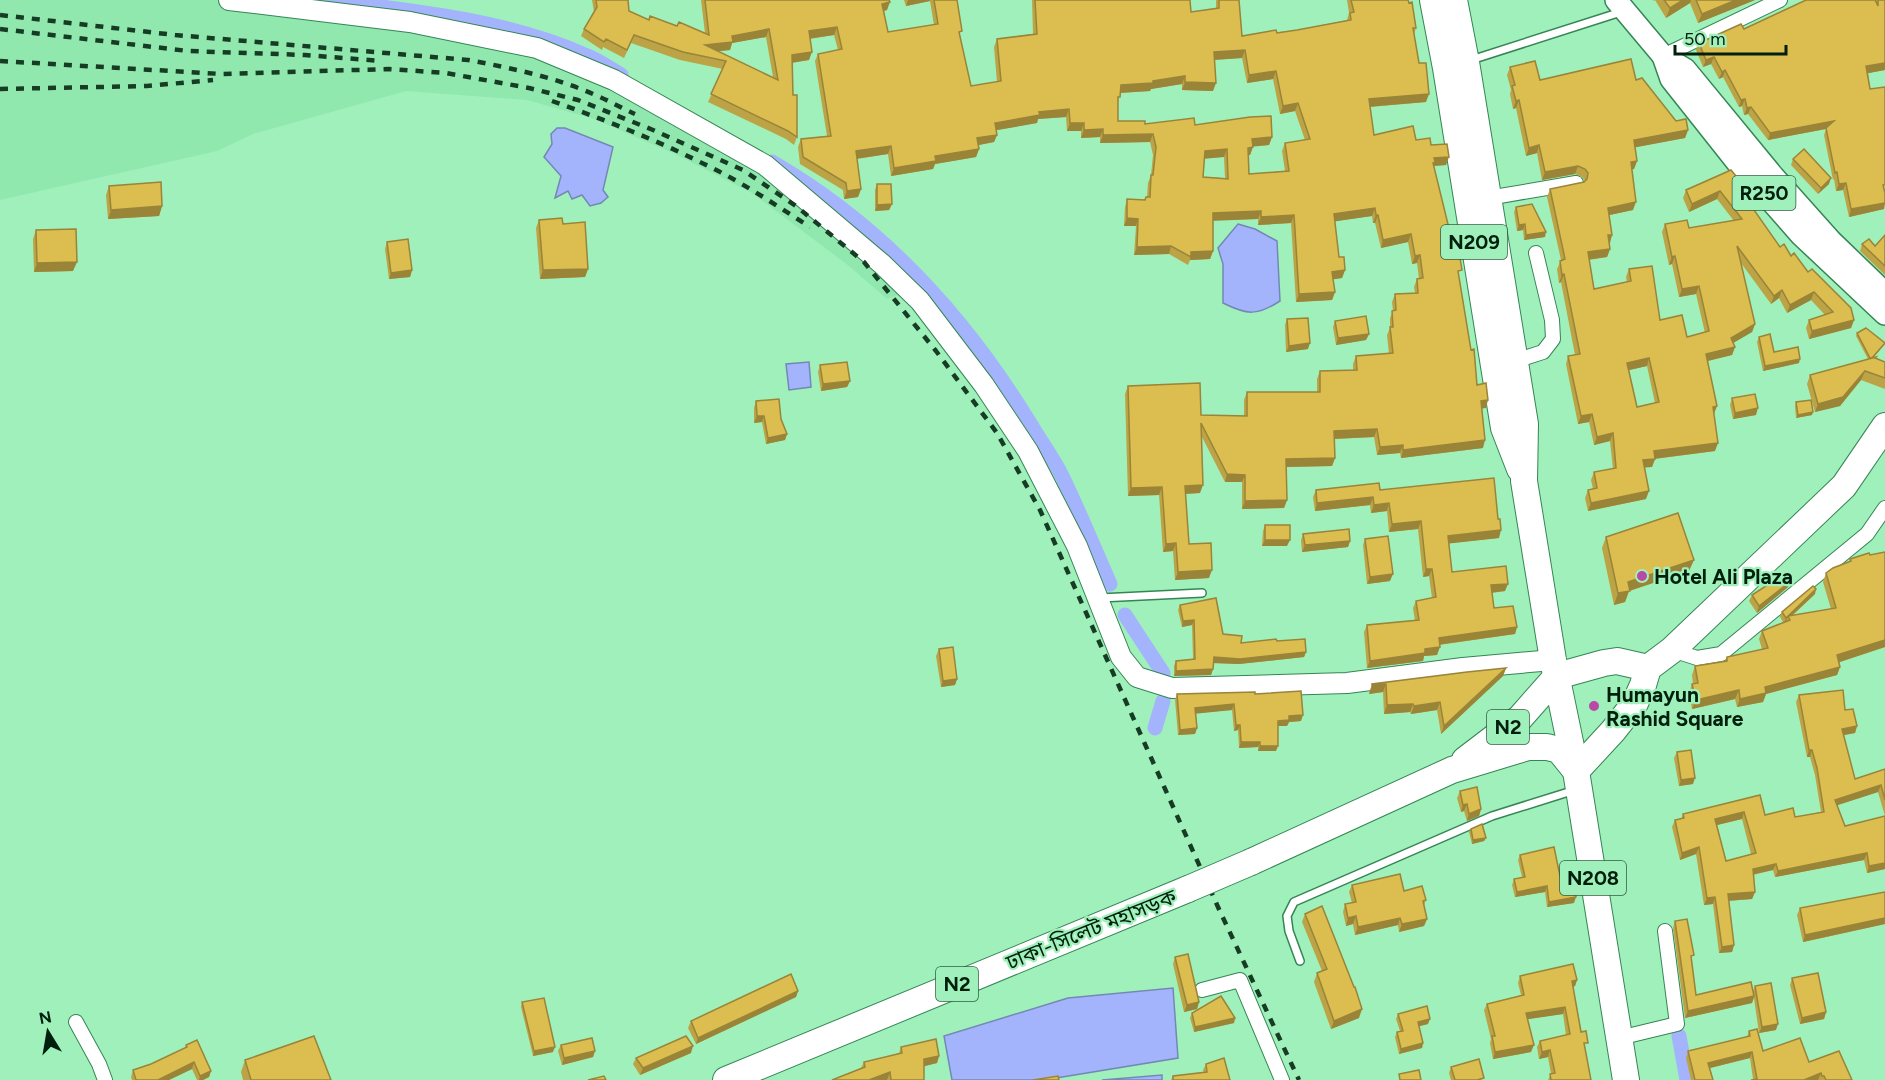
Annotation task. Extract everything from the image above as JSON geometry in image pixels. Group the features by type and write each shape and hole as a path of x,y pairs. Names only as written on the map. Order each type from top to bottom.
{"highway":[{"name":"N209","path":"1433,0 1504,428 1524,481"},
{"name":"N209","path":"1455,0 1525,424 1524,481 1555,668"},
{"path":"1577,780 1635,703 1648,668 1672,650 1844,486 1885,426"},
{"path":"1555,668 1617,661 1648,668"},
{"name":"ঢাকা-সিলেট মহাসড়ক","path":"1452,770 1520,718 1555,668"},
{"name":"N208","path":"1555,668 1577,780 1626,1080"},
{"name":"ঢাকা-সিলেট মহাসড়ক","path":"726,1080 1188,889 1452,770 1528,747 1547,747 1559,750 1577,780"}],"main road":[{"name":"R250","path":"1620,5 1663,56 1685,69 1787,193 1831,241 1885,293"},
{"name":"R250","path":"1663,56 1671,79 1736,161 1801,235 1885,314"}],"street":[{"path":"228,0 410,22 537,48 614,80 765,165 882,264 920,301 970,367 1028,451 1077,546 1121,657 1137,677 1172,688 1347,683 1463,668 1555,668"},
{"path":"1663,56 1780,0"},
{"path":"1488,198 1576,183"},
{"path":"1515,362 1543,352 1553,339 1552,320 1536,253"},
{"path":"1672,650 1697,658 1721,654 1867,534 1885,508"},
{"path":"1619,1038 1677,1024 1665,931"},
{"path":"1202,990 1240,980 1282,1080"},
{"path":"76,1022 105,1080"}],"lane":[{"path":"1466,62 1620,5"},
{"path":"1098,598 1202,593"},
{"path":"1300,961 1288,931 1287,916 1294,902 1577,780"}],"shaded area":[{"path":"0,0 244,0 533,54 598,77 765,172 901,294 887,299 849,266 752,193 675,154 594,119 527,100 406,91 253,134 217,151 0,200"}],"water":[{"path":"557,128 565,128 613,147 603,190 608,197 601,203 590,206 582,195 572,199 568,191 555,198 561,176 544,157 552,144 551,134"},
{"path":"1238,224 1255,229 1277,241 1280,301 1258,311 1246,312 1223,303 1223,264 1218,248"},
{"path":"809,362 811,387 789,390 786,364"},
{"path":"1173,988 1178,1058 1044,1080 952,1080 944,1036 1068,998"},
{"path":"1162,1075 1162,1080 1102,1080"}],"building":[{"path":"596,0 628,0 629,11 649,20 650,16 677,26 679,22 709,35 705,0 889,0 890,2 882,4 888,32 938,24 934,0 957,0 962,31 959,32 971,86 1001,81 997,39 1037,34 1035,0 1190,0 1191,12 1219,8 1219,0 1239,0 1242,36 1276,30 1277,33 1351,20 1350,13 1354,12 1351,0 1408,0 1409,3 1412,2 1416,28 1413,28 1419,63 1426,63 1429,94 1369,99 1374,135 1413,126 1416,140 1430,138 1431,145 1447,144 1449,157 1434,158 1433,163 1455,253 1459,252 1462,270 1458,271 1471,350 1474,349 1477,385 1486,383 1488,400 1481,401 1485,440 1403,450 1403,445 1380,447 1377,429 1334,431 1335,458 1286,459 1287,500 1245,501 1245,475 1227,474 1201,423 1203,485 1185,486 1189,544 1211,543 1212,570 1178,572 1176,543 1166,544 1162,487 1131,488 1128,386 1200,383 1201,415 1247,416 1247,392 1320,392 1320,371 1357,370 1356,356 1393,353 1390,327 1393,327 1392,311 1396,310 1395,294 1418,293 1417,279 1423,278 1420,255 1415,256 1411,234 1383,240 1375,208 1334,214 1339,257 1344,257 1345,270 1332,272 1335,292 1299,294 1294,215 1261,217 1261,211 1213,213 1213,251 1191,252 1191,257 1171,246 1137,247 1138,219 1127,218 1127,199 1145,200 1146,197 1150,197 1156,147 1153,134 1103,135 1103,129 1084,130 1084,123 1070,123 1069,109 1039,112 1040,115 995,123 997,135 977,138 979,149 935,156 936,161 894,168 891,146 856,151 861,189 847,191 846,183 803,157 801,139 831,136 818,54 842,49 837,27 809,31 812,52 792,55 793,95 797,95 797,137 711,94 726,61 683,52 634,35 627,50 606,39 604,42 584,29 597,7","holes":["769,29 778,80 705,45 733,42 732,36","1245,50 1249,75 1276,71 1283,106 1298,103 1310,139 1285,143 1289,171 1249,174 1248,148 1253,147 1252,139 1272,137 1271,116 1195,125 1194,118 1145,124 1145,121 1118,121 1118,97 1120,97 1121,85 1153,83 1153,81 1185,76 1185,82 1216,83 1214,52","1227,149 1228,179 1203,177 1205,151"]},
{"path":"1664,0 1683,0 1670,8"},
{"path":"1696,0 1736,0 1702,14"},
{"path":"1806,0 1875,0 1878,6 1878,0 1885,0 1885,63 1866,66 1870,89 1885,87 1885,185 1883,185 1885,203 1851,209 1846,183 1839,184 1837,172 1835,173 1826,128 1834,121 1770,133 1751,107 1747,108 1745,99 1741,100 1725,70 1722,72 1714,57 1706,60 1699,43 1741,24 1744,29"},
{"path":"1631,59 1636,80 1642,78 1676,121 1686,119 1688,130 1634,140 1637,161 1631,162 1636,202 1608,208 1612,235 1608,235 1610,249 1588,252 1594,289 1631,281 1629,269 1652,266 1660,320 1682,315 1687,337 1709,331 1699,286 1682,289 1665,224 1687,220 1689,228 1742,219 1720,191 1692,204 1686,190 1731,170 1745,187 1749,184 1757,193 1747,200 1780,247 1784,244 1791,256 1794,253 1808,272 1812,269 1851,308 1854,320 1812,331 1809,320 1833,312 1814,292 1790,305 1782,290 1774,296 1737,246 1755,324 1731,338 1735,347 1706,354 1717,406 1713,407 1718,443 1654,451 1655,459 1643,460 1649,491 1591,503 1588,490 1597,488 1594,472 1616,468 1613,433 1597,437 1592,414 1581,416 1568,356 1580,354 1564,274 1562,275 1560,261 1565,259 1550,189 1584,182 1588,173 1578,166 1545,172 1539,145 1529,148 1519,100 1516,101 1512,86 1515,85 1510,67 1535,61 1540,80","holes":["1649,358 1659,402 1637,407 1627,363"]},
{"path":"1804,149 1831,178 1821,188 1793,159"},
{"path":"161,182 162,206 111,210 109,186"},
{"path":"877,184 891,184 892,204 877,205"},
{"path":"1532,204 1546,232 1526,235 1525,224 1519,225 1516,207"},
{"path":"562,218 563,224 585,222 588,269 543,270 539,220"},
{"path":"76,229 77,262 37,263 36,230"},
{"path":"1885,235 1885,266 1862,244 1869,239 1875,246"},
{"path":"408,239 412,270 391,273 387,242"},
{"path":"1366,316 1369,334 1338,338 1335,321"},
{"path":"1308,318 1310,343 1289,346 1287,319"},
{"path":"1866,328 1885,343 1872,358 1857,333"},
{"path":"1770,334 1774,352 1798,347 1800,359 1765,366 1759,337"},
{"path":"1876,357 1885,362 1885,378 1865,371 1843,397 1818,404 1810,375"},
{"path":"847,362 850,381 823,384 820,365"},
{"path":"1755,394 1758,408 1735,413 1732,398"},
{"path":"779,399 781,419 787,434 768,438 764,416 757,416 756,401"},
{"path":"1811,400 1813,412 1798,415 1796,402"},
{"path":"1494,478 1501,530 1448,536 1452,572 1506,566 1508,584 1491,585 1494,608 1513,606 1517,627 1439,638 1440,647 1425,649 1425,653 1370,661 1367,625 1419,620 1416,601 1436,597 1432,569 1426,569 1421,521 1392,524 1389,503 1374,505 1373,497 1317,503 1316,490 1379,483 1380,490"},
{"path":"1678,513 1694,560 1628,582 1630,591 1618,593 1606,537"},
{"path":"1265,525 1290,525 1290,540 1265,540"},
{"path":"1349,529 1350,541 1305,545 1303,534"},
{"path":"1388,536 1393,574 1370,577 1365,539"},
{"path":"1885,552 1885,640 1837,655 1840,667 1765,687 1766,693 1740,699 1739,690 1696,700 1692,684 1698,683 1695,666 1727,661 1727,657 1768,648 1762,631 1790,620 1788,616 1836,608 1826,573 1851,561 1850,559 1869,553 1870,555"},
{"path":"1786,573 1791,581 1759,606 1752,595"},
{"path":"1813,586 1816,589 1786,618 1782,612"},
{"path":"1216,598 1223,634 1242,636 1241,643 1276,639 1277,641 1305,639 1306,652 1240,659 1214,657 1213,669 1176,671 1176,661 1195,659 1194,620 1183,621 1180,605"},
{"path":"953,647 957,679 943,681 939,649"},
{"path":"1506,668 1444,726 1440,702 1414,706 1413,704 1387,705 1386,684 1372,685 1372,684"},
{"path":"1843,690 1845,710 1853,709 1857,726 1842,729 1855,779 1885,769 1885,800 1881,785 1835,800 1845,826 1885,816 1885,863 1869,866 1867,853 1778,871 1776,864 1753,869 1755,892 1728,894 1734,945 1722,947 1715,897 1707,898 1699,847 1682,853 1675,820 1684,818 1683,814 1760,795 1765,815 1793,808 1795,817 1824,812 1817,768 1812,750 1809,750 1799,695","holes":["1744,812 1756,853 1726,861 1715,819"]},
{"path":"1301,691 1303,715 1289,716 1289,720 1278,721 1278,746 1260,746 1260,742 1241,742 1240,725 1236,725 1234,704 1195,708 1197,728 1180,730 1177,694 1255,692 1255,694"},
{"path":"1691,750 1695,778 1681,780 1677,752"},
{"path":"1477,787 1481,809 1469,814 1467,804 1463,805 1460,791"},
{"path":"1482,824 1486,838 1473,840 1471,829"},
{"path":"1554,847 1560,876 1571,873 1576,897 1549,902 1547,886 1517,892 1514,879 1525,877 1520,855"},
{"path":"1400,874 1404,891 1422,886 1426,900 1423,901 1427,919 1402,924 1400,918 1358,927 1356,916 1348,918 1345,904 1356,902 1352,885"},
{"path":"1885,892 1885,918 1805,935 1800,908"},
{"path":"1322,906 1362,1009 1334,1021 1317,973 1327,969 1305,914"},
{"path":"1687,919 1694,955 1691,956 1696,995 1751,982 1754,996 1688,1011 1675,921"},
{"path":"1188,954 1199,1002 1187,1005 1175,957"},
{"path":"1573,964 1577,980 1572,981 1581,1032 1586,1031 1588,1043 1584,1043 1591,1080 1551,1080 1550,1074 1555,1073 1550,1050 1542,1052 1540,1041 1570,1034 1565,1007 1526,1013 1534,1045 1495,1052 1492,1036 1495,1036 1487,1004 1524,995 1520,976"},
{"path":"1818,973 1826,1012 1802,1018 1792,978"},
{"path":"791,974 798,991 698,1038 691,1021"},
{"path":"1771,983 1778,1024 1762,1027 1755,986"},
{"path":"1221,996 1235,1018 1195,1027 1192,1013"},
{"path":"544,998 555,1047 534,1051 522,1002"},
{"path":"1427,1006 1430,1019 1418,1022 1423,1043 1401,1049 1397,1032 1403,1031 1398,1014"},
{"path":"1757,1029 1763,1051 1800,1038 1809,1062 1839,1051 1852,1080 1826,1080 1821,1073 1804,1080 1751,1080 1757,1079 1752,1052 1708,1063 1713,1080 1695,1080 1688,1051 1750,1036 1749,1031"},
{"path":"314,1036 331,1080 251,1080 245,1060"},
{"path":"686,1036 693,1046 643,1068 636,1058"},
{"path":"592,1038 595,1051 564,1058 561,1045"},
{"path":"936,1039 939,1056 924,1059 924,1080 891,1080 890,1072 869,1080 832,1080 865,1067 864,1062 902,1053 901,1047"},
{"path":"197,1040 211,1071 200,1076 194,1062 158,1080 136,1080 133,1070 151,1064"},
{"path":"1224,1058 1230,1080 1173,1080 1173,1076 1207,1072 1206,1064"},
{"path":"1479,1059 1484,1078 1455,1080 1451,1067"},
{"path":"1419,1070 1421,1080 1400,1080 1399,1074"},
{"path":"604,1076 606,1080 588,1080"},
{"path":"1058,1076 1059,1080 1033,1080"}],"waterway":[{"path":"325,0 457,18 522,33 590,57 621,75"},
{"path":"772,162 812,187 885,245 949,311 1006,386 1058,469 1110,584"},
{"path":"1125,615 1163,673"},
{"path":"1155,728 1163,701"},
{"path":"1679,1036 1687,1080"}],"railway":[{"path":"0,15 175,35 468,60 548,78 599,96 635,114"},
{"path":"0,29 188,51 305,55 382,61"},
{"path":"0,61 222,74 389,69 446,73 529,88 578,100 653,130 743,170 796,206 864,262 936,351 997,433 1040,510 1218,907 1299,1080"},
{"path":"0,89 147,86 213,80"},
{"path":"552,101 682,153 756,193 810,227"}],"place":[{"name":"Hotel Ali Plaza","path":"1642,576"},
{"name":"Humayun Rashid Square","path":"1594,706"}]}
